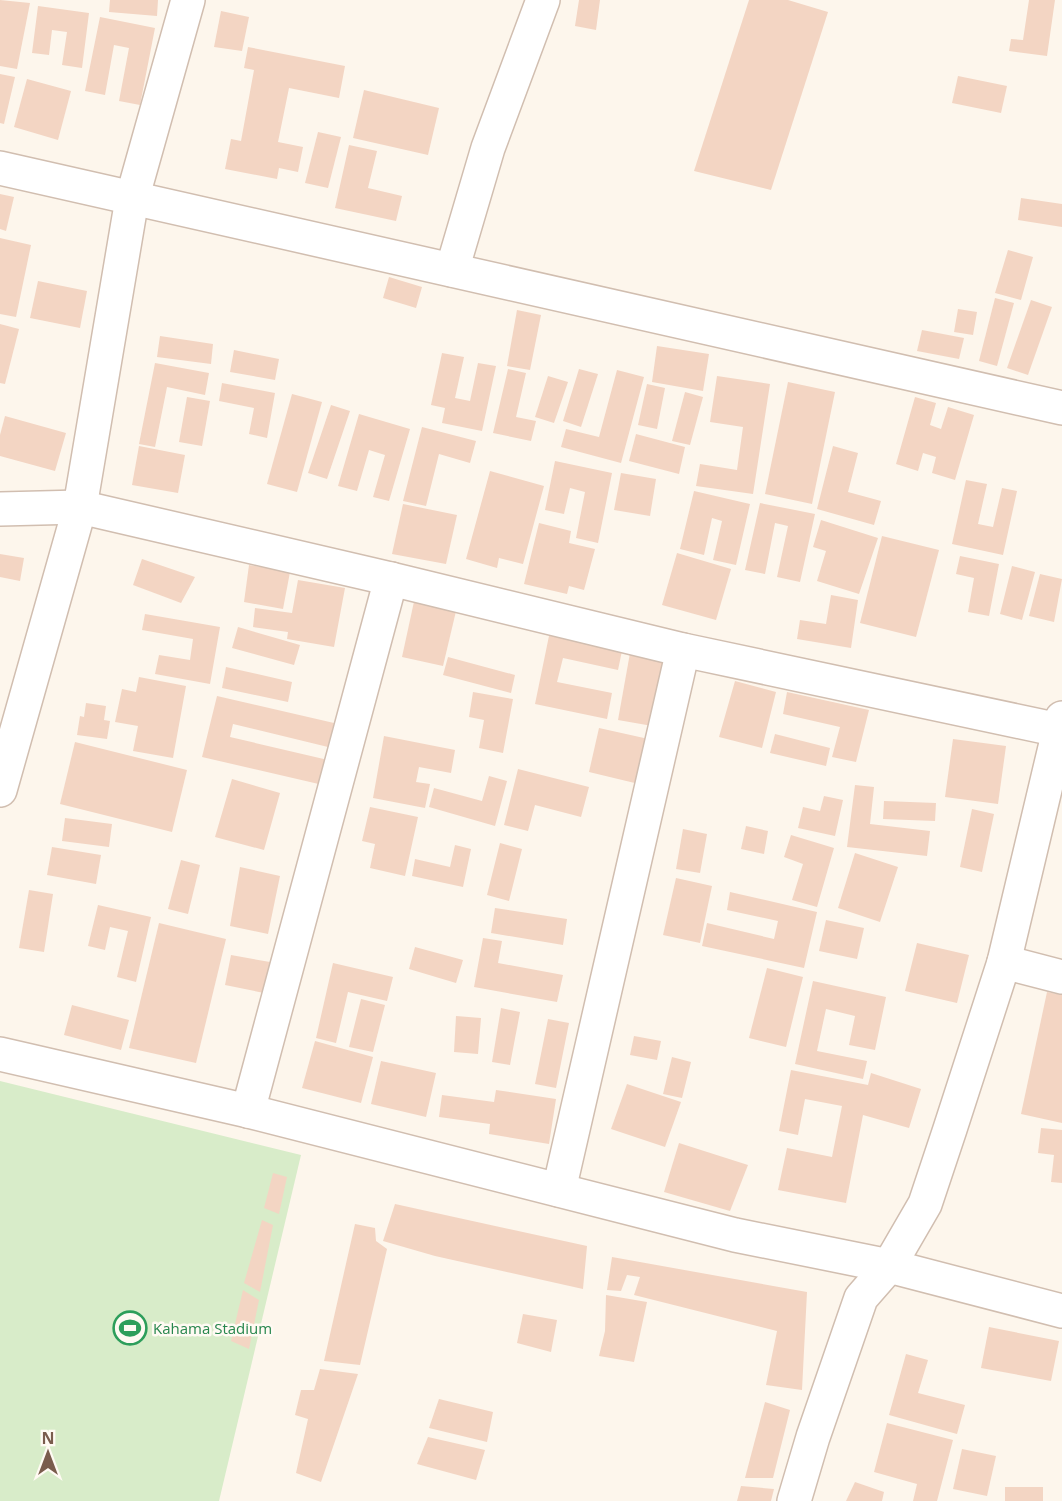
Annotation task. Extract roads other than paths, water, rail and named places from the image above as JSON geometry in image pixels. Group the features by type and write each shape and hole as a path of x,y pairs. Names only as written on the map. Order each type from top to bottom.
{"street":[{"path":"0,790 80,507 132,199 188,0"},
{"path":"452,270 488,148 543,0"},
{"path":"0,168 1062,408"},
{"path":"0,509 80,507 392,579 683,650 1060,724 1004,962 925,1204 889,1266 861,1298 813,1437 794,1501"},
{"path":"248,1112 392,579"},
{"path":"560,1190 683,650"},
{"path":"1004,962 1062,977"},
{"path":"0,1054 248,1112 735,1235 889,1266 1062,1311"}],"place":[{"name":"Kahama Stadium","path":"130,1328"}]}
